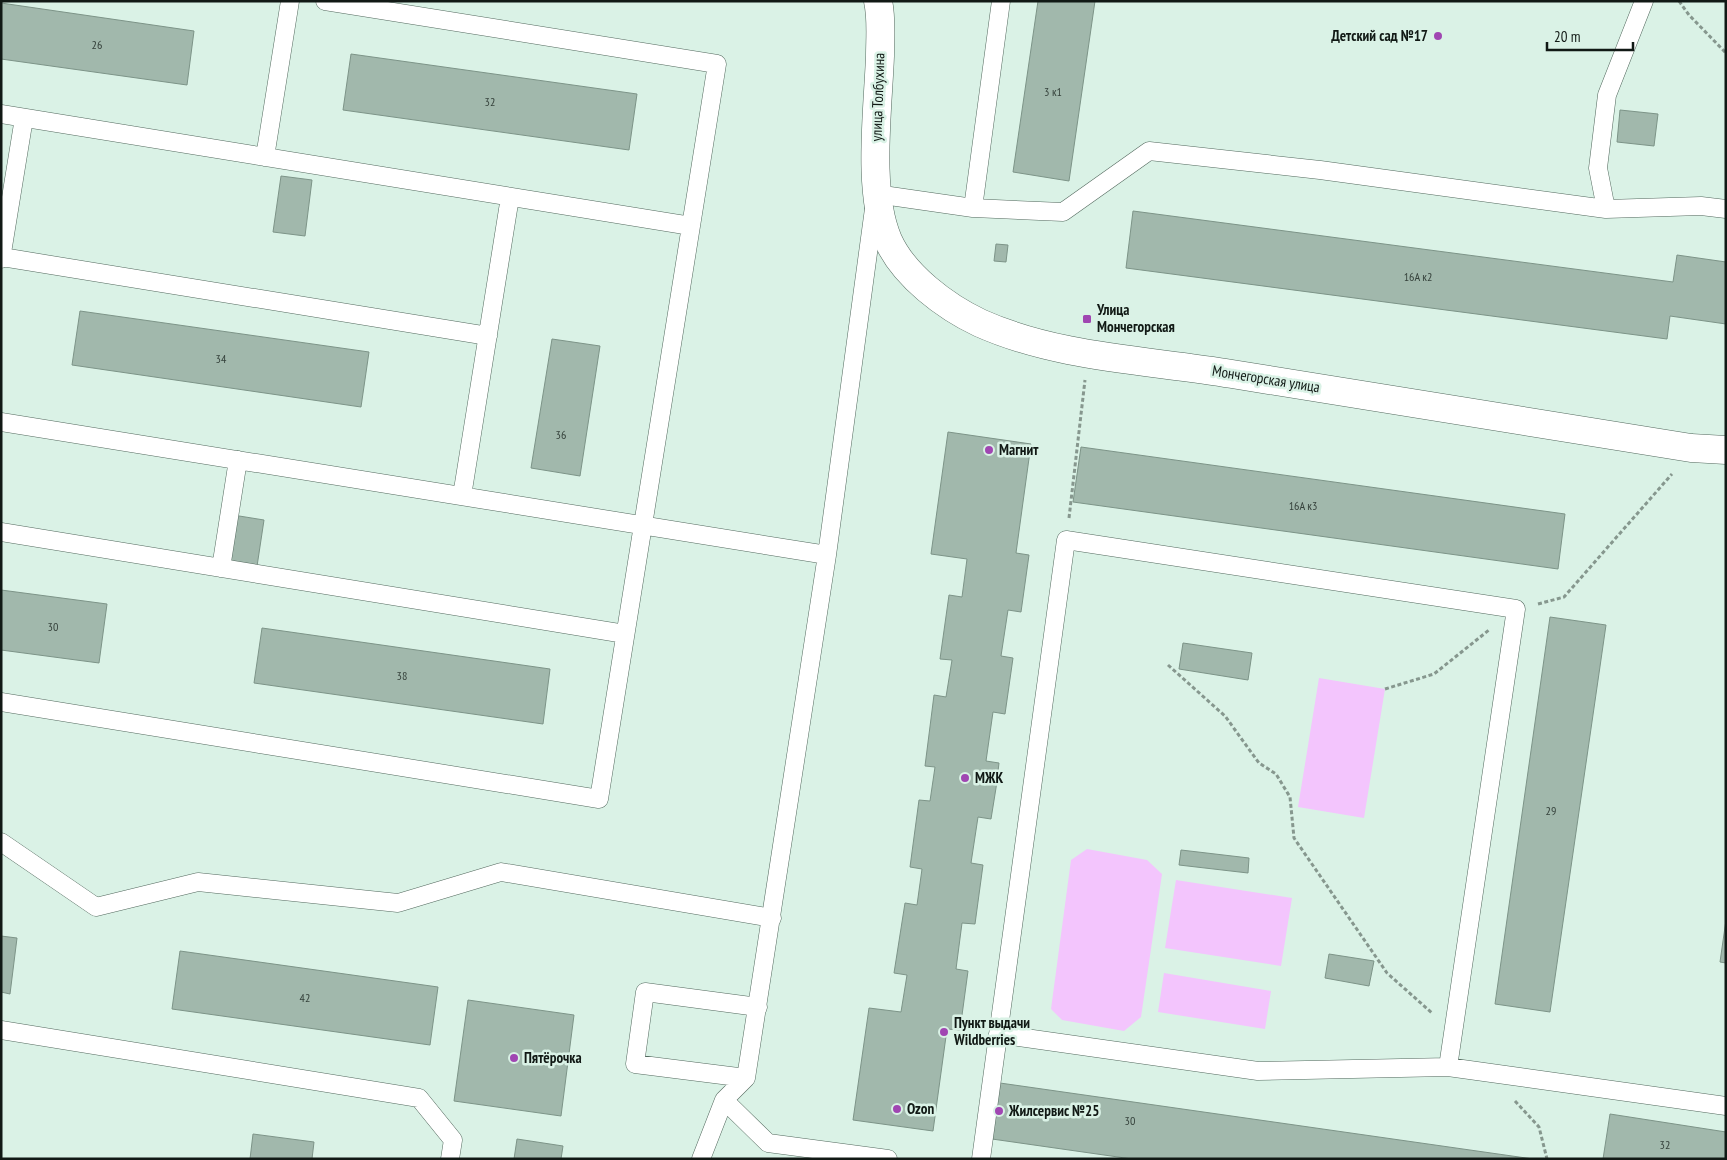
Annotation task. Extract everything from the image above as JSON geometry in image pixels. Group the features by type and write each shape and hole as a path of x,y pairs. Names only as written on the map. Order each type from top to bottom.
{"street":[{"name":"улица Толбухина","path":"876,194 880,42 878,1"},
{"name":"Мончегорская улица","path":"876,194 888,241 910,272 942,301 980,323 1028,340 1081,352 1229,373 1692,448 1726,450"}],"lane":[{"path":"265,157 290,1"},
{"path":"1,702 599,799 717,64 325,1"},
{"path":"973,208 1001,1"},
{"path":"1606,208 1598,168 1607,95 1644,1"},
{"path":"1,114 691,226"},
{"path":"24,118 4,223 1,258 488,336"},
{"path":"701,1159 724,1100 746,1078 827,555 876,194 973,208 1063,212 1150,151 1320,170 1606,208 1701,206 1726,209"},
{"path":"462,496 510,197"},
{"path":"1,422 827,555"},
{"path":"220,568 238,460"},
{"path":"1,532 626,634"},
{"path":"981,1159 1066,540 1516,609 1448,1066"},
{"path":"1,842 96,907 198,882 398,903 501,872 772,918"},
{"path":"746,1078 635,1064 645,992 758,1008"},
{"path":"1,1030 419,1098 453,1140 450,1159"},
{"path":"998,1034 1258,1071 1448,1066 1726,1106"},
{"path":"724,1100 768,1142 888,1159"}],"path":[{"path":"1680,1 1689,15 1726,52"},
{"path":"1066,540 1086,375"},
{"path":"1385,689 1434,674 1516,609 1564,597 1677,468 1692,448"},
{"path":"1168,665 1225,716 1259,763 1276,774 1290,797 1294,838 1387,973 1439,1019"},
{"path":"1513,1098 1540,1127 1547,1159"}],"shaded area":[{"path":"1319,678 1385,689 1364,818 1298,807"},
{"path":"1087,849 1147,860 1162,874 1141,1017 1124,1031 1062,1020 1051,1009 1071,860"},
{"path":"1176,880 1292,898 1281,966 1165,948"},
{"path":"1164,973 1271,991 1265,1029 1158,1012"}],"building":[{"path":"1038,1 1095,1 1069,181 1013,172"},
{"path":"1,3 194,31 187,85 1,59"},
{"path":"351,54 637,94 629,150 343,110"},
{"path":"1620,110 1658,114 1654,146 1617,142"},
{"path":"281,176 312,180 305,236 273,232"},
{"path":"1133,211 1673,282 1677,255 1726,262 1726,324 1670,316 1667,339 1126,268"},
{"path":"996,244 1008,245 1006,262 994,261"},
{"path":"80,311 369,352 361,407 72,365"},
{"path":"552,339 600,346 580,476 531,468"},
{"name":"МЖК","path":"948,432 1031,444 1016,553 1029,555 1021,612 1008,610 1001,656 1013,658 1005,714 993,712 986,761 999,763 996,788 991,819 978,817 971,863 983,865 975,924 962,923 956,969 968,971 960,1030 947,1029 933,1131 853,1120 869,1008 901,1012 907,975 894,973 905,903 917,905 922,869 910,867 919,800 930,801 935,767 925,766 934,695 946,697 952,660 940,659 949,595 962,597 967,559 931,554"},
{"path":"1081,447 1565,514 1558,569 1073,502"},
{"path":"233,515 264,520 256,573 225,569"},
{"path":"1,590 107,604 99,663 1,650"},
{"path":"1550,617 1606,625 1550,1012 1495,1004"},
{"path":"262,628 550,669 543,724 254,683"},
{"path":"1183,643 1252,653 1248,680 1179,669"},
{"path":"1181,850 1249,858 1248,873 1179,865"},
{"path":"1726,920 1726,963 1720,962"},
{"path":"1,936 17,938 10,994 1,992"},
{"path":"180,951 438,987 430,1045 172,1009"},
{"path":"1329,954 1374,961 1369,986 1325,978"},
{"name":"Пятёрочка","path":"468,1000 574,1015 561,1116 454,1101"},
{"path":"1000,1083 1533,1159 1132,1159 992,1139"},
{"path":"1610,1114 1726,1132 1726,1159 1603,1159"},
{"path":"253,1134 314,1142 312,1159 250,1159"},
{"path":"517,1139 563,1146 561,1159 514,1159"}],"place":[{"name":"Детский сад №17","path":"1438,36"},
{"name":"Улица Мончегорская","path":"1087,319"},
{"name":"Магнит","path":"989,450"},
{"name":"МЖК","path":"965,778"},
{"name":"Пункт выдачи Wildberries","path":"944,1032"},
{"name":"Пятёрочка","path":"514,1058"},
{"name":"Ozon","path":"897,1109"},
{"name":"Жилсервис №25","path":"999,1111"}]}
